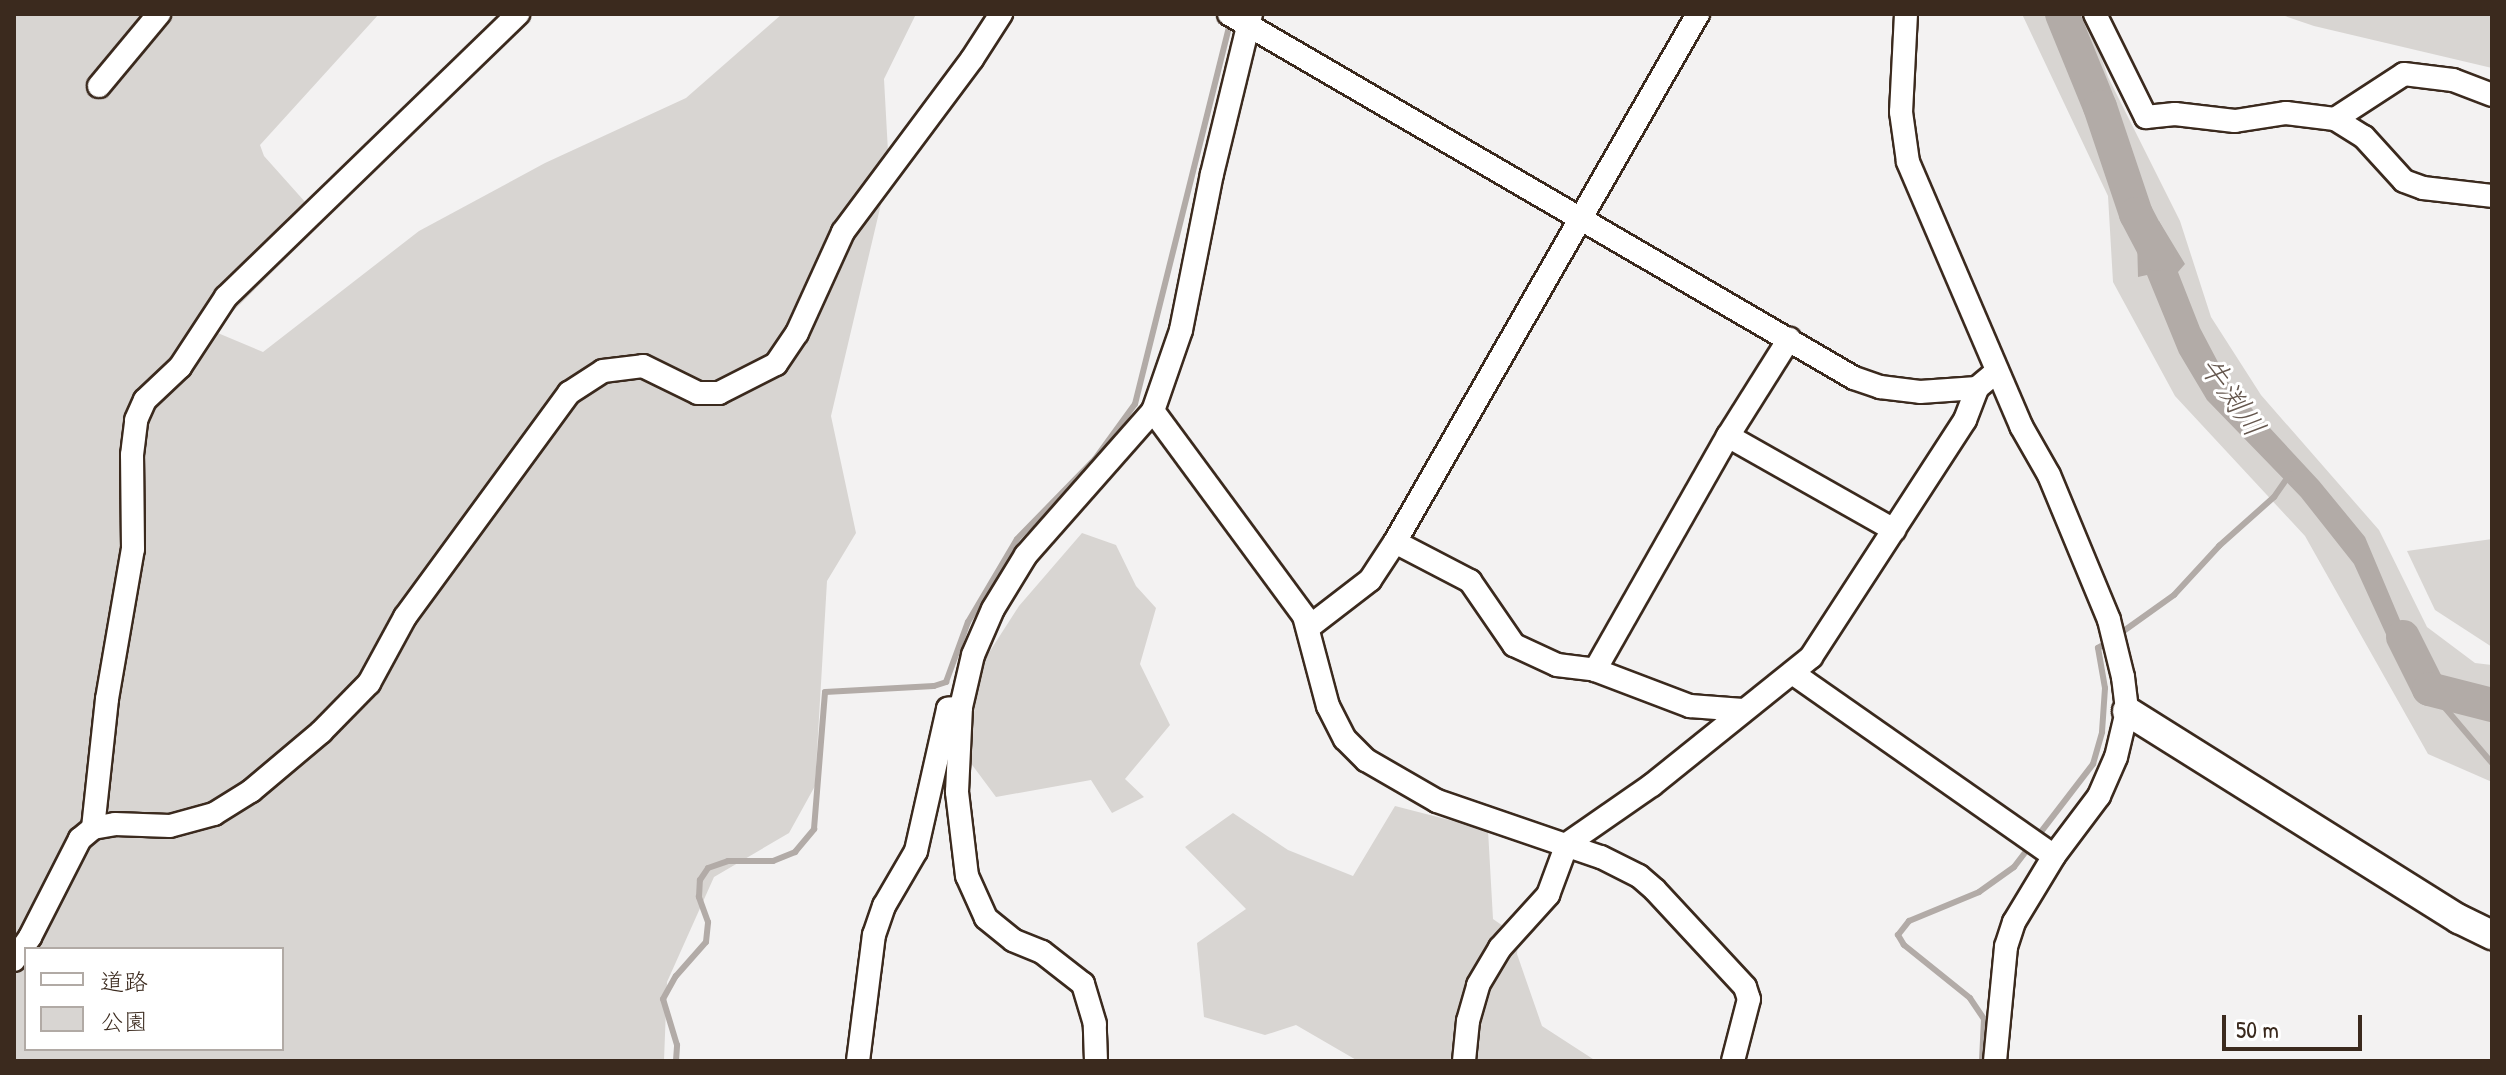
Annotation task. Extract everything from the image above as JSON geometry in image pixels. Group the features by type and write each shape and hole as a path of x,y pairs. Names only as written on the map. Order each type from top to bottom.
{"street":[{"path":"99,86 159,14"},
{"path":"93,828 107,699 133,549 132,455 136,420 145,400 180,367 226,297 518,14"},
{"path":"14,960 30,937 80,839 93,828 115,824 170,826 214,814 251,791 321,732 369,683 405,617 569,393 603,371 643,366 698,393 719,393 776,364 797,333 843,232 972,59 1001,14"},
{"path":"1229,14 1250,21 1579,219 1854,378 1880,387 1920,392 1977,388"},
{"path":"1309,627 1370,580 1395,542 1698,14"},
{"path":"1906,14 1901,112 1908,162 1997,371 2049,475 2109,620 2123,677 2127,711 2116,757 2099,796 2054,856 2014,922 2006,947 1995,1061"},
{"path":"2095,14 2146,117 2175,114 2235,121 2286,113 2335,119 2364,137 2404,181 2423,188 2492,196"},
{"path":"1096,1061 1095,1024 1083,984 1042,952 1013,940 986,918 967,876 957,792 961,707 973,655 988,620 1026,555 1153,411 1181,330 1212,174 1250,21"},
{"path":"2335,119 2404,74 2453,80 2492,95"},
{"path":"1595,670 1728,436 1789,339"},
{"path":"1464,1061 1468,1021 1478,985 1500,948 1548,895 1567,844 1652,785 1743,710 1794,674 1811,657 1965,420 1977,388 1997,371"},
{"path":"1153,411 1219,496 1309,627 1328,706 1345,739 1366,760 1437,801 1508,828 1567,844 1639,876 1745,987 1749,999 1733,1061"},
{"path":"1728,436 1894,530"},
{"path":"1395,542 1470,581 1514,645 1557,665 1595,670 1690,706 1743,710"},
{"path":"1794,674 2054,856"},
{"path":"858,1061 874,935 884,906 916,851 948,709 961,707"},
{"path":"2127,711 2445,911 2492,935"}],"green space":[{"path":"14,14 379,14 260,145 264,156 323,222 213,331 263,352 419,231 545,163 686,98 782,14 916,14 884,79 889,170 831,416 856,533 827,581 815,786 789,833 714,877 667,982 664,1061 14,1061"},
{"path":"2022,14 2086,14 2108,77 2180,221 2211,317 2261,395 2379,530 2427,627 2475,663 2492,665 2492,782 2428,754 2305,536 2175,396 2113,282 2108,196"},
{"path":"2279,14 2492,14 2492,68 2314,26"},
{"path":"1082,533 1116,545 1136,586 1156,608 1140,664 1170,725 1125,779 1144,797 1112,813 1091,780 996,797 967,758 981,665 1019,606"},
{"path":"2492,539 2492,647 2435,610 2407,551"},
{"path":"1395,806 1488,830 1493,919 1519,937 1517,954 1542,1026 1596,1061 1358,1061 1296,1025 1265,1035 1204,1017 1197,943 1246,909 1185,847 1233,813 1288,850 1353,876"}],"water":[{"path":"2136,214 2152,224 2159,221 2185,264 2178,272 2200,328 2230,385 2319,481 2365,537 2429,689 2395,654 2354,564 2301,497 2207,400 2179,353 2147,275 2138,277 2137,238 2140,228"}],"waterway":[{"name":"牛渕川","path":"2062,14 2100,107 2136,214 2157,254"},
{"path":"676,1061 677,1045 663,999 676,976 706,942 708,922 699,897 700,880 708,868 728,861 773,861 795,852 814,829 825,692 934,686 946,682 968,622 1017,539 1095,459 1135,404 1230,22"},
{"path":"2118,635 2174,595 2219,546 2274,497 2290,474"},
{"name":"牛渕川","path":"2403,637 2429,689 2492,705"},
{"path":"1982,1061 1984,1019 1970,998 1904,945 1898,935 1909,921 1979,892 2014,867 2093,764 2102,732 2105,688 2098,648 2109,641"},
{"path":"2429,689 2492,763"}]}
